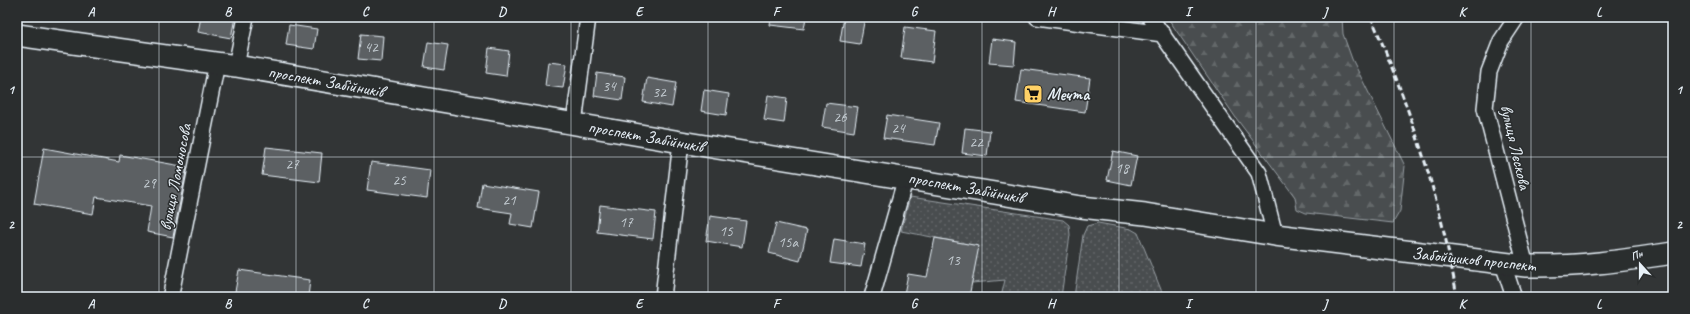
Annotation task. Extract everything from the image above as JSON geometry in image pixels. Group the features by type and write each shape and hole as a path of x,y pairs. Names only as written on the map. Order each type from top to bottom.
{"main road":[{"name":"проспект Забійників","path":"17,35 227,65 681,142 906,177 1081,207 1145,214 1275,236"},
{"name":"Забойщиков проспект","path":"1275,236 1526,266 1566,267 1599,264 1673,253"}],"street":[{"name":"вулиця Ломоносова","path":"172,296 227,65 246,17"},
{"path":"574,123 588,17"},
{"path":"1036,17 1163,34"},
{"path":"1150,17 1259,173 1275,236"},
{"name":"вулиця Лєскова","path":"1517,17 1501,41 1488,72 1485,108 1526,266"},
{"path":"663,297 681,142"},
{"path":"872,297 906,177"},
{"path":"1503,264 1514,297"}],"green space":[{"path":"1167,17 1342,17 1343,34 1352,59 1405,166 1400,211 1393,223 1306,213 1297,209 1295,197 1236,118"},
{"path":"910,197 1063,220 1069,225 1070,235 1061,297 1001,297 1005,280 972,283 978,246 901,231"},
{"path":"1098,223 1131,229 1138,233 1164,297 1074,297 1083,235 1087,226"}],"building":[{"path":"201,17 235,17 231,38 198,32"},
{"path":"771,17 806,17 804,29 770,25"},
{"path":"844,17 865,17 860,44 840,41"},
{"path":"289,25 317,29 314,49 286,45"},
{"path":"905,27 936,31 932,62 901,58"},
{"path":"361,34 383,36 381,61 358,59"},
{"path":"992,39 1016,42 1014,65 989,63"},
{"path":"428,42 448,45 444,70 424,67"},
{"path":"489,48 509,51 506,76 486,73"},
{"path":"548,62 567,64 563,88 545,86"},
{"path":"1021,69 1090,78 1085,112 1016,102"},
{"path":"597,73 625,77 622,100 594,96"},
{"path":"647,78 676,83 672,107 643,102"},
{"path":"704,90 729,94 726,115 701,111"},
{"path":"768,95 787,98 784,123 764,120"},
{"path":"826,103 858,107 854,132 822,127"},
{"path":"887,115 939,123 935,145 883,138"},
{"path":"965,128 990,131 987,156 962,153"},
{"path":"266,147 322,153 319,182 262,175"},
{"path":"44,148 119,162 120,155 187,167 173,237 147,232 151,206 96,197 93,214 34,204"},
{"path":"1113,151 1137,156 1131,185 1107,180"},
{"path":"371,162 430,170 427,198 367,190"},
{"path":"482,183 539,192 533,228 510,224 512,213 478,208"},
{"path":"600,205 656,212 653,239 597,232"},
{"path":"710,216 746,221 742,247 706,241"},
{"path":"776,223 807,230 800,261 769,253"},
{"path":"935,238 979,246 969,297 923,297 904,294 908,274 927,277"},
{"path":"834,239 865,244 861,267 830,263"},
{"path":"239,270 310,280 308,297 234,297"}],"railway":[{"path":"1371,17 1399,85 1423,154 1442,225 1457,297"}],"place":[{"name":"Мечта","path":"1033,94"}]}
